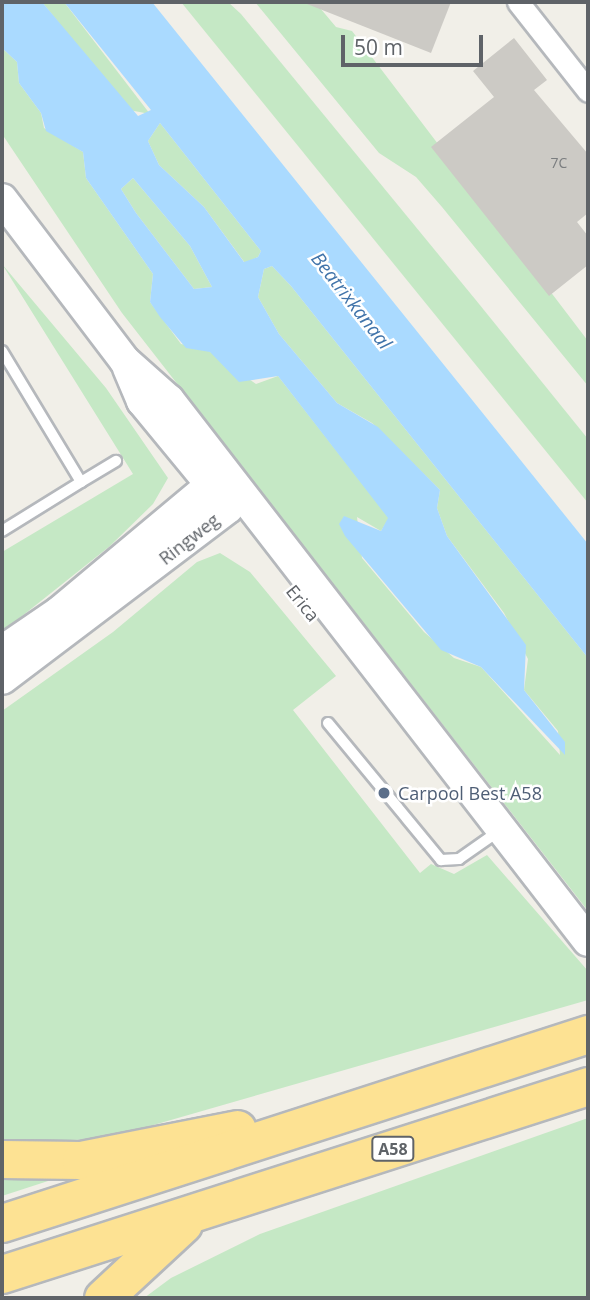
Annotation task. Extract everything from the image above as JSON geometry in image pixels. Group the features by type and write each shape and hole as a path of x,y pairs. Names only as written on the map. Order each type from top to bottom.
{"highway":[{"path":"2,1223 588,1034"},
{"name":"A58","path":"2,1274 588,1086"},
{"path":"2,1159 80,1160 160,1140 338,1115"},
{"name":"A58","path":"103,1298 131,1265 197,1212"}],"main road":[{"name":"Erica","path":"2,198 125,361 169,400 223,493 451,785 499,831 588,941"},
{"name":"Ringweg","path":"2,651 223,493"},
{"name":"Ringweg","path":"2,679 223,493"}],"street":[{"path":"518,2 588,91"}],"lane":[{"path":"2,351 81,482"},
{"path":"2,531 116,461"},
{"path":"328,723 441,860 459,859 499,831"}],"green space":[{"path":"42,2 64,2 150,114 129,110"},
{"path":"181,2 228,2 241,14 475,299 588,439 588,503"},
{"path":"255,2 315,2 336,27 352,31 588,341 588,386 416,177 379,153"},
{"path":"2,48 17,62 19,83 41,113 44,128 83,152 86,178 153,274 150,302 181,344 206,349 256,384 278,376 389,518 381,531 357,517 362,558 424,632 454,658 481,667 560,755 558,731 524,690 528,659 504,613 447,536 437,508 440,490 372,423 337,403 279,334 258,297 264,269 272,266 291,286 588,658 588,911 122,313 2,134"},
{"path":"160,123 261,251 258,257 245,263 204,207 159,165 148,141"},
{"path":"133,178 190,246 212,287 194,289 136,213 121,189"},
{"path":"2,264 106,388 168,478 153,504 110,546 2,632 2,552 133,474"},
{"path":"220,553 250,572 336,676 293,710 420,873 431,864 454,874 487,855 588,971 588,1000 105,1139 2,1142 2,711 113,632 197,562"},
{"path":"588,1118 588,1298 144,1298 171,1278 260,1234"},
{"path":"2,1165 88,1168 2,1196"}],"water":[{"name":"Beatrixkanaal","path":"2,2 42,2 138,116 151,110 64,2 152,2 588,544 588,658 291,286 272,266 264,269 258,297 279,334 337,403 378,427 440,490 437,508 447,536 526,645 524,690 565,742 565,755 481,667 441,650 345,536 339,524 344,516 381,531 388,518 278,376 239,382 210,352 186,348 160,317 150,302 153,274 86,178 83,152 46,131 41,113 19,83 17,62 2,48","holes":["160,123 261,251 258,257 244,262 204,207 159,165 148,141","133,178 190,246 212,287 194,289 136,213 121,189"]}],"building":[{"path":"302,2 451,2 431,53"},
{"path":"514,38 547,80 534,90 588,154 588,213 577,222 588,236 588,265 549,296 431,147 494,97 473,71"}],"place":[{"name":"Carpool Best A58","path":"384,793"}]}
